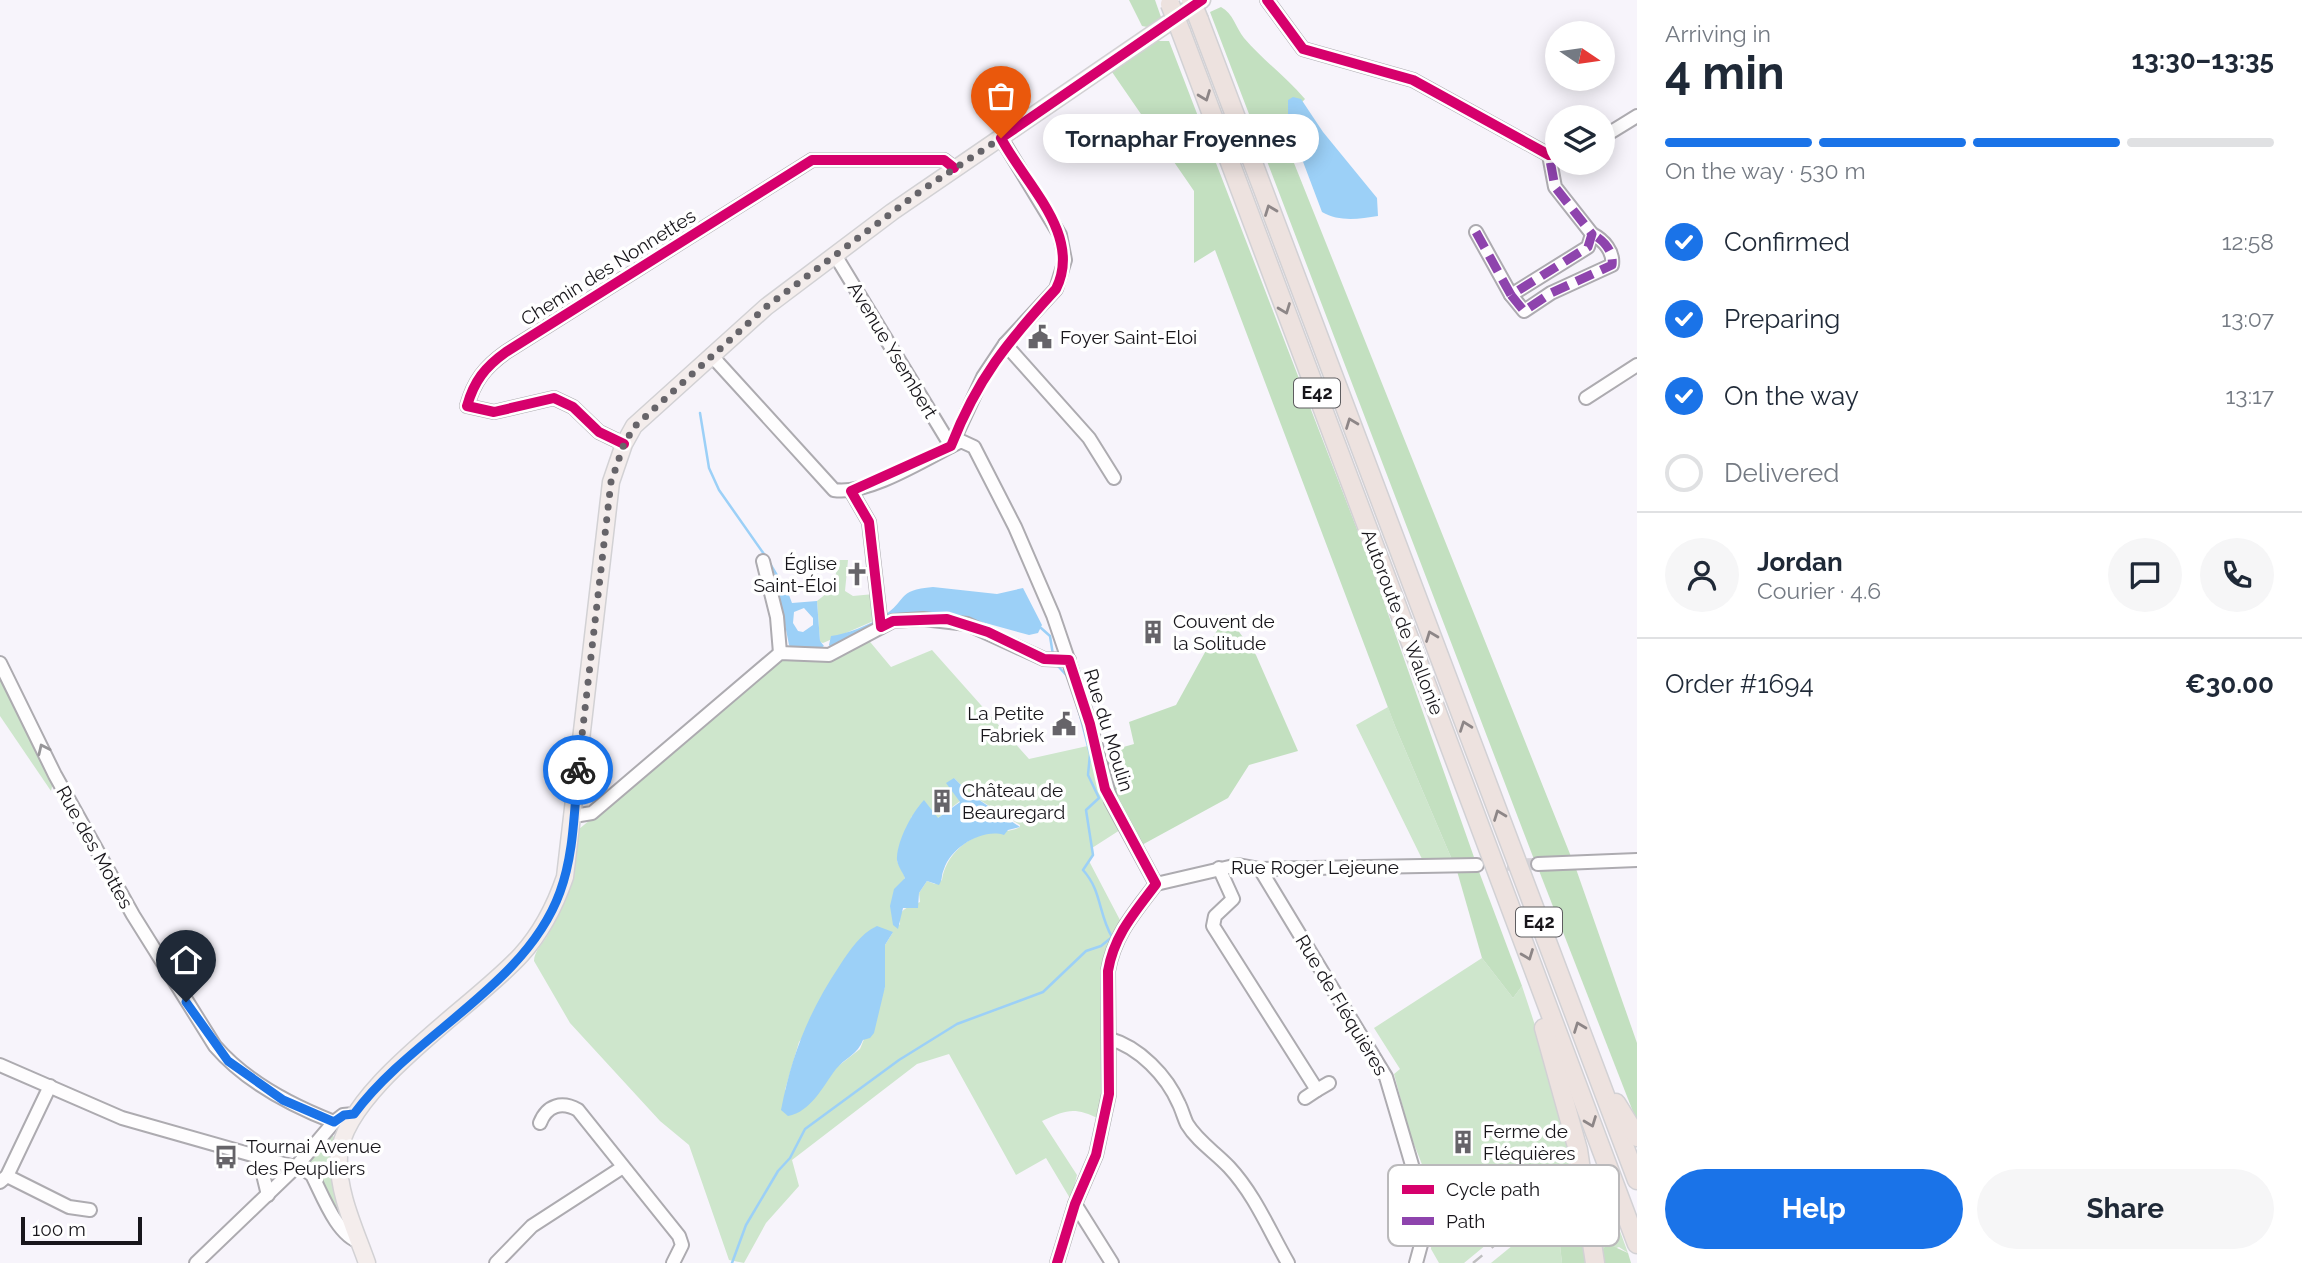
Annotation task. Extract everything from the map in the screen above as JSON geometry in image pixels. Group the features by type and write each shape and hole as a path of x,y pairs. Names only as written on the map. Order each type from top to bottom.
{"highway":[{"name":"Autoroute de Wallonie","path":"1191,0 1637,1180"},
{"name":"Autoroute de Wallonie","path":"1169,2 1607,1165"},
{"path":"1541,989 1544,1028 1580,1165"},
{"path":"1603,1091 1621,1108 1637,1138"},
{"name":"Autoroute de Wallonie","path":"1619,1196 1637,1244"}],"main road":[{"path":"367,1263 340,1171 340,1147 354,1114 373,1089 509,968 536,937 555,905 565,877 611,482 624,444 644,415 766,307 954,168 1202,0"}],"street":[{"path":"1267,0 1303,49 1413,80 1545,151"},
{"path":"1615,130 1637,116"},
{"path":"711,355 828,486 836,491 851,491 951,446 984,377 1005,344 1056,289 1065,260 1060,235 1001,138"},
{"name":"Chemin des Nonnettes","path":"624,444 598,432 564,400 545,399 494,412 467,406 471,389 480,374 506,352 812,160 944,160 954,168"},
{"path":"1476,232 1511,295 1524,311 1551,293 1612,265 1606,244 1592,234 1555,187 1554,175"},
{"path":"1511,295 1588,247 1592,234"},
{"name":"Avenue Ysembert","path":"835,255 951,446"},
{"path":"1005,344 1089,439 1114,478"},
{"path":"1586,398 1637,365"},
{"name":"Rue du Moulin","path":"951,446 961,441 974,447 1015,527 1060,660 1090,724 1105,789 1156,884"},
{"path":"851,491 869,522 880,622"},
{"path":"763,561 776,617 780,653"},
{"path":"574,816 592,813 780,653 829,654 880,622 947,619 988,632 1044,659 1060,660"},
{"name":"Rue des Mottes","path":"0,663 55,775 172,979 228,1061 283,1100 334,1122"},
{"path":"1538,864 1637,860"},
{"name":"Rue Roger Lejeune","path":"1156,884 1238,865 1260,869 1477,866"},
{"path":"1219,868 1233,900 1215,916 1213,926 1317,1090"},
{"name":"Rue de Fléquières","path":"1260,869 1386,1077 1412,1165"},
{"path":"1057,1263 1075,1204 1096,1155 1109,1094 1108,971 1111,954 1116,938 1156,884"},
{"path":"1110,1039 1131,1046 1148,1062 1179,1101 1187,1123 1208,1150 1227,1165 1257,1203 1265,1225 1288,1263"},
{"path":"0,1065 122,1118 305,1170 312,1175 341,1226 353,1241 360,1242"},
{"path":"1305,1098 1329,1083"},
{"path":"50,1086 3,1179 69,1207 90,1210"},
{"path":"540,1123 552,1107 568,1105 578,1110 679,1236 682,1245 673,1263"},
{"path":"196,1263 295,1168 334,1122 344,1115 354,1114"},
{"path":"259,1158 268,1195"},
{"path":"495,1263 532,1226 623,1167"},
{"path":"1075,1204 1112,1263"},
{"name":"Rue de Fléquières","path":"1416,1263 1421,1246"}],"green space":[{"path":"1129,0 1155,0 1162,20 1152,28 1142,26"},
{"path":"1221,7 1229,13 1251,46 1305,99 1285,120 1290,153 1572,859 1535,862 1210,12"},
{"path":"1155,41 1169,41 1372,568 1475,860 1453,862 1395,726 1215,250 1194,263 1194,191 1112,72"},
{"path":"840,560 848,560 845,591 853,596 874,594 878,619 823,643 820,642 817,601 831,590"},
{"path":"1226,614 1256,655 1298,751 1249,765 1228,798 1140,846 1114,794 1102,753 1134,744 1129,722 1176,705"},
{"path":"866,637 891,667 932,650 1029,759 1092,745 1120,830 1092,848 1093,855 1089,861 1121,922 1101,972 1105,1089 1100,1119 1071,1111 1042,1121 1077,1175 1071,1200 1046,1158 1016,1175 949,1054 917,1064 792,1160 799,1186 766,1223 744,1263 729,1260 689,1145 660,1121 570,1023 534,957 549,933 565,896 579,829 702,728 781,655 823,655","holes":["954,778 970,794 1020,827 983,834 966,842 953,855 942,880 935,884 927,881 919,893 920,902 902,912 900,925 892,917 905,877 897,861 912,816 938,818 960,801","893,932 885,945 885,987 860,1049 837,1067 785,1090 799,1042"]},
{"path":"0,664 55,775 51,791 0,716"},
{"path":"1388,707 1453,862 1424,863 1356,725"},
{"path":"1575,866 1637,1043 1637,1122 1538,868"},
{"path":"1478,869 1522,986 1513,998 1482,958 1457,871"},
{"path":"1482,958 1513,998 1522,986 1558,1103 1570,1165 1422,1165 1410,1134 1394,1074 1400,1069 1374,1028"},
{"path":"331,1134 336,1139 342,1217 310,1162"},
{"path":"1619,1228 1628,1253 1619,1247 1598,1255 1597,1246 1619,1246"},
{"path":"1431,1246 1485,1246 1464,1263 1439,1263"},
{"path":"1512,1246 1560,1246 1562,1263 1491,1263"},
{"path":"1560,1246 1584,1246 1587,1263 1562,1263"},
{"path":"1606,1246 1612,1246 1628,1253 1631,1263 1598,1263 1598,1255"}],"water":[{"path":"1293,97 1301,99 1323,132 1377,198 1378,216 1342,218 1322,212 1288,122 1288,100"},
{"path":"784,582 792,603 817,601 820,641 824,646 818,650 793,650 789,645 778,589","holes":["804,608 813,618 813,625 803,632 798,631 793,623 794,612"]},
{"path":"921,588 997,594 1023,588 1042,625 1038,633 1029,635 953,614 904,614 831,648 829,645 831,636 865,626 891,611 907,594"},
{"path":"954,778 970,794 1020,827 1008,830 1004,835 987,834 978,837 953,853 939,885 927,881 919,893 918,908 903,908 898,929 893,925 890,906 894,889 905,878 897,860 903,834 924,800 938,818 960,802 946,783"},
{"path":"877,926 893,932 885,945 885,987 874,1033 863,1040 858,1049 836,1069 810,1104 788,1116 781,1110 785,1090 810,1017 852,948 865,933"}],"waterway":[{"path":"700,413 709,468 719,490 766,557"},
{"path":"769,562 782,584"},
{"path":"1041,628 1050,636 1053,655"},
{"path":"1057,665 1068,677"},
{"path":"732,1263 746,1225 778,1171 790,1158 805,1129 899,1060 957,1024 1043,992 1086,951 1101,946 1112,937 1094,886 1083,870 1093,855 1086,810 1099,798 1088,775 1090,754 1076,700"}],"tunnel":[{"path":"1489,865 1538,864"}],"railway":[{"path":"1473,1263 1494,1246"}],"marked path":[{"path":"1476,232 1511,295 1588,247 1592,234 1555,187 1553,175"},
{"path":"1511,295 1524,311 1551,293 1612,265 1607,247 1592,234"}],"cycle path":[{"path":"1057,1263 1075,1204 1096,1155 1109,1094 1108,971 1111,958 1126,925 1156,884 1105,789 1090,724 1069,660 1044,659 988,632 947,619 893,621 881,627 869,522 851,491 951,446 961,422 995,362 1056,289 1062,269 1062,249 1057,230 1048,210 1001,138 1202,0"},
{"path":"1267,0 1303,49 1413,80 1545,153"},
{"path":"624,444 599,432 573,407 554,398 494,412 467,406 481,375 506,352 812,160 944,160 954,168"}],"way so far":[{"path":"578,770 611,482 624,444 635,426 657,403 766,307 922,190 1001,138"}],"place":[{"name":"Tornaphar Froyennes","path":"1001,138"},
{"name":"Foyer Saint-Eloi","path":"1040,337"},
{"name":"Église Saint-Éloi","path":"857,574"},
{"name":"Couvent de la Solitude","path":"1153,632"},
{"name":"La Petite Fabriek","path":"1064,724"},
{"name":"Château de Beauregard","path":"942,801"},
{"name":"Ferme de Fléquières","path":"1463,1142"},
{"name":"Tournai Avenue des Peupliers","path":"226,1157"}],"route":[{"path":"186,1002 228,1061 283,1100 334,1122 344,1115 354,1114 373,1089 509,968 540,932 555,905 569,861 578,770"}]}
